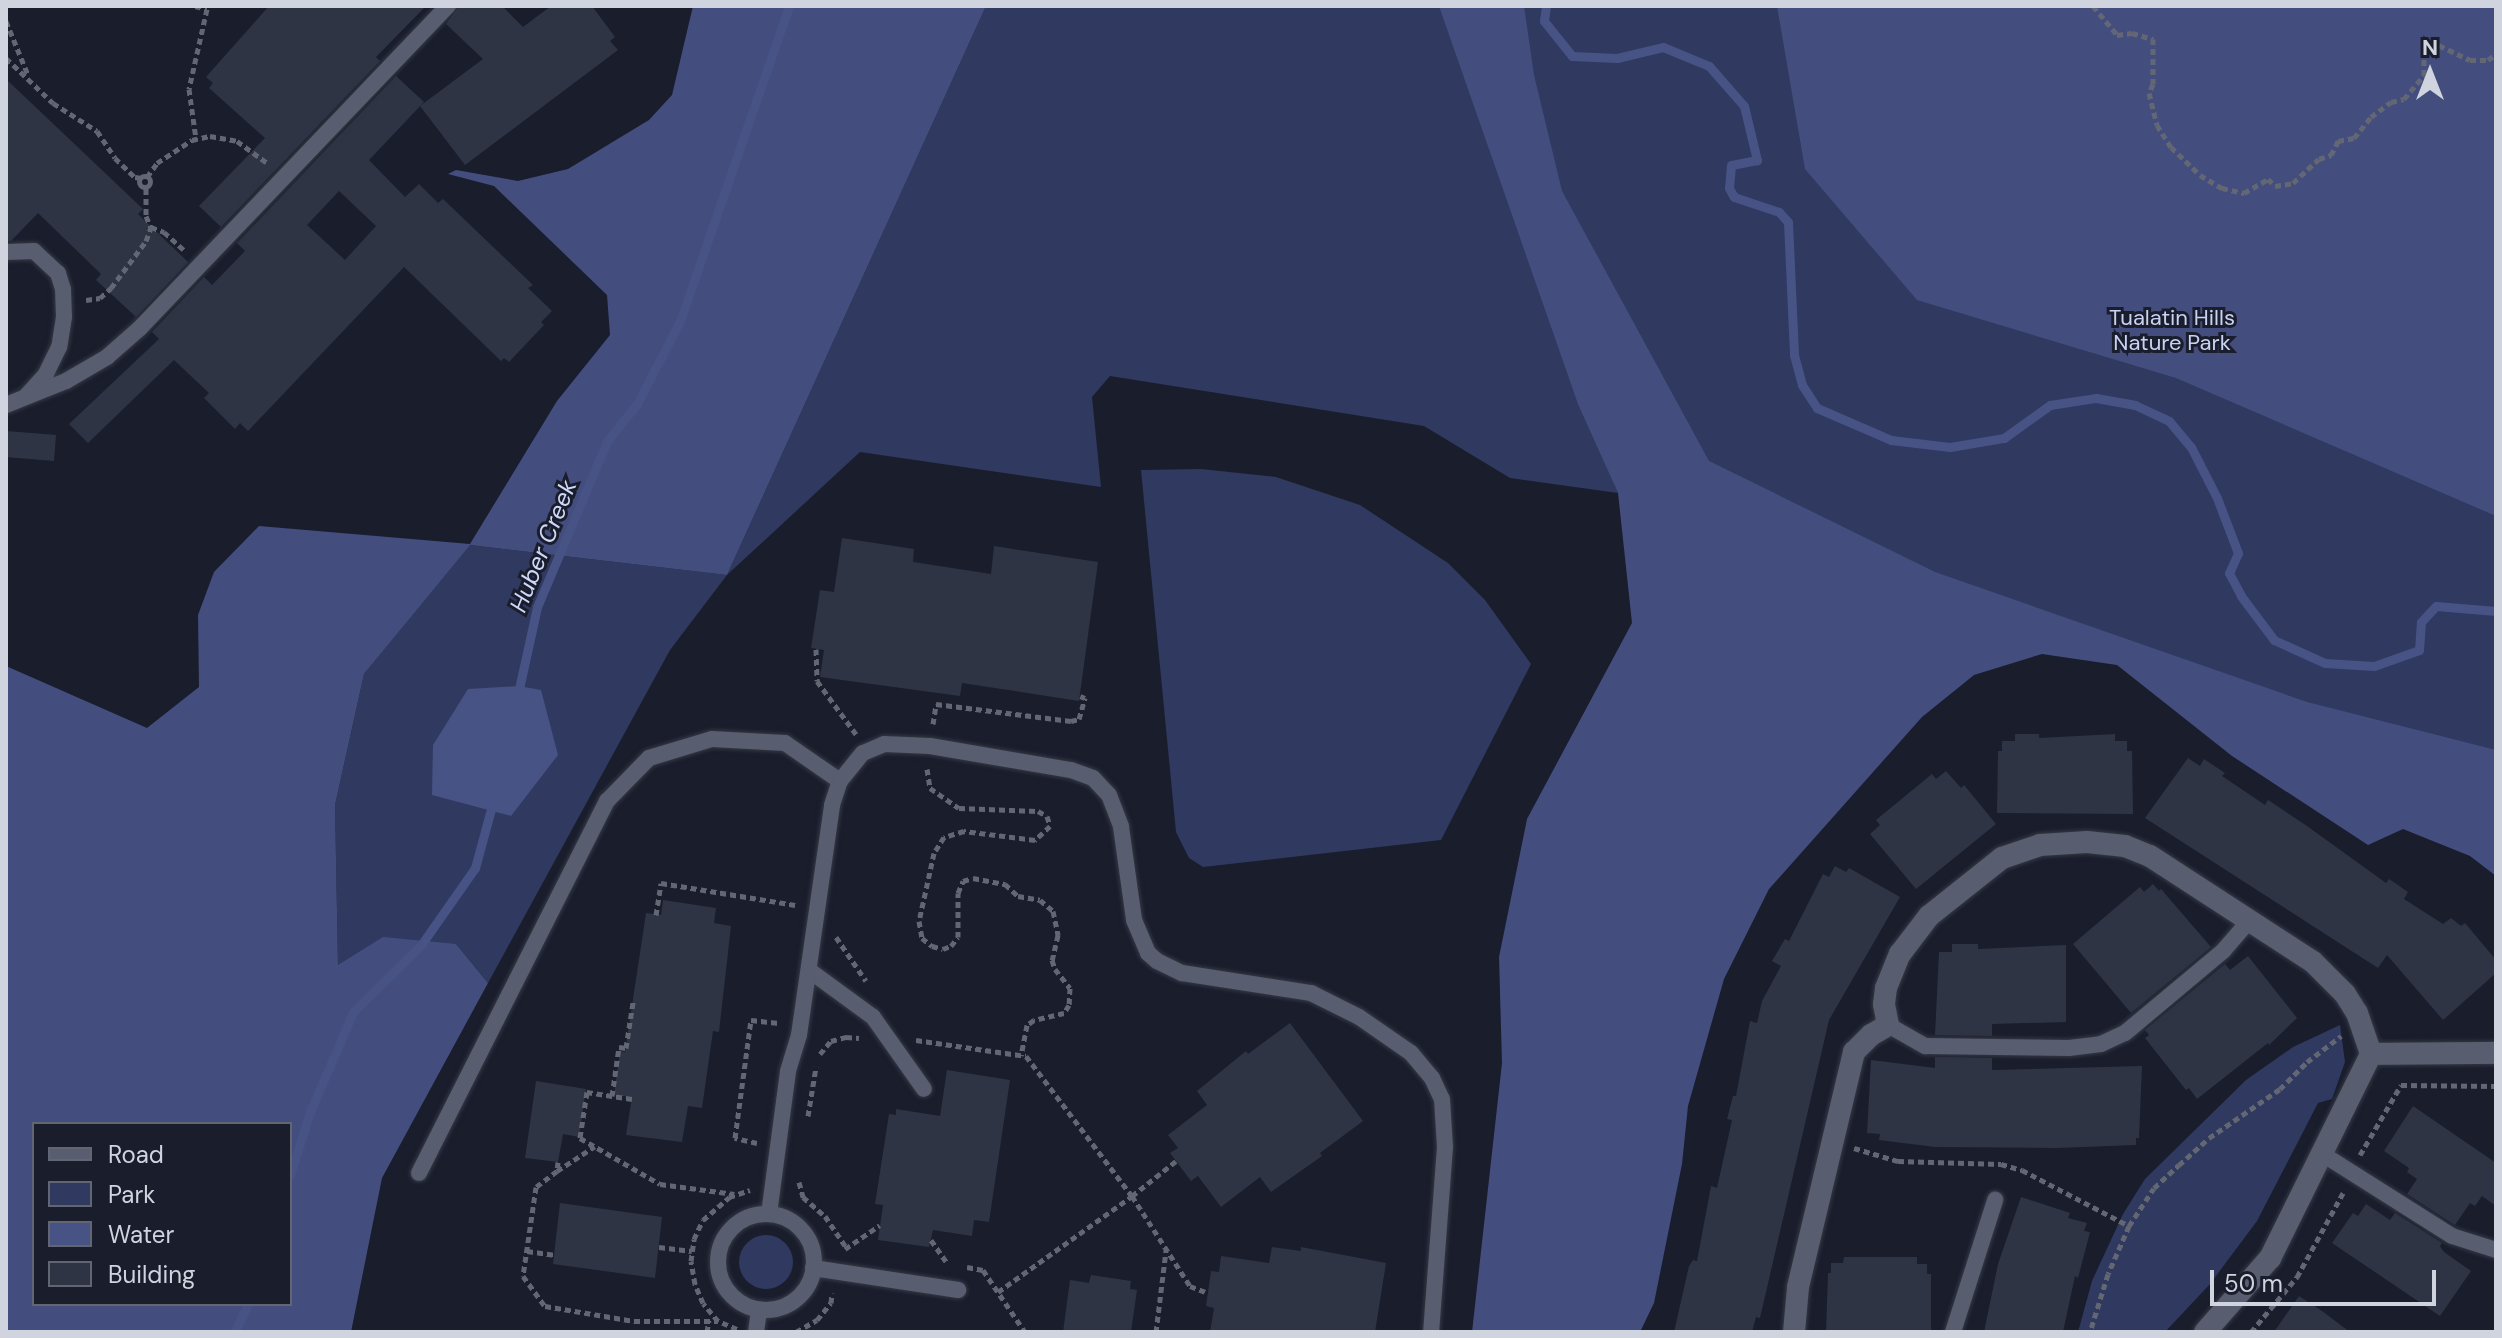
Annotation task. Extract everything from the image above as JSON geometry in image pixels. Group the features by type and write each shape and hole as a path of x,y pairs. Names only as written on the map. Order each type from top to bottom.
{"street":[{"path":"1794,1332 1798,1287 1854,1052 1871,1035 1888,1025 1884,1004 1890,972 1916,932 1984,869 2021,849 2087,842 2125,846 2150,856 2331,977 2357,1013 2371,1054 2324,1155 2270,1258 2209,1331"},
{"path":"2371,1054 2496,1053"}],"lane":[{"path":"14,402 66,381 107,357 201,266 448,6"},
{"path":"6,252 34,251 47,261 58,273 64,303 59,347 46,374 14,402"},
{"path":"419,1173 607,801 649,758 712,739 785,743 840,781"},
{"path":"769,1214 788,1071 799,1035 832,805 840,781 863,753 884,744 930,746 1071,770 1093,778 1109,795 1121,827 1134,920 1148,953 1157,961 1182,973 1209,979 1311,993 1359,1017 1411,1053 1432,1078 1442,1099 1445,1123 1442,1218 1431,1332"},
{"path":"1888,1025 1925,1046 2069,1048 2101,1044 2125,1033 2223,951 2249,921"},
{"path":"810,971 873,1017 896,1045 924,1089"},
{"path":"2324,1155 2452,1236 2496,1250"},
{"path":"1953,1332 1995,1200"},
{"path":"769,1214 790,1221 806,1236 813,1268 808,1286 795,1301 778,1309 759,1310 740,1303 725,1288 718,1258 730,1229 748,1218 769,1214"},
{"path":"813,1268 958,1290"},
{"path":"756,1331 759,1310"}],"path":[{"path":"195,6 208,8 189,89 196,139"},
{"path":"2093,6 2117,35 2132,33 2153,39 2153,84 2149,93 2157,125 2171,147 2200,175 2222,188 2244,193 2268,179 2275,186 2293,183 2319,159 2331,155 2338,141 2354,138 2371,117 2391,102 2404,99 2424,75 2424,52 2430,41 2470,60 2488,60 2496,54"},
{"path":"6,21 30,80"},
{"path":"6,58 53,103 97,131 115,158 135,177 144,178"},
{"path":"201,266 164,232 151,227 146,216 146,188 140,185 157,163 196,139 210,136 237,141 251,149 282,181"},
{"path":"64,303 100,298 131,263 151,227"},
{"path":"816,649 817,681 856,734"},
{"path":"1021,1055 1027,1025 1034,1020 1064,1013 1069,1005 1070,988 1052,960 1058,935 1053,911 1040,900 1018,896 1005,884 973,878 963,881 958,893 958,937 951,946 943,949 932,946 922,938 919,921 934,853 944,837 964,831 1035,840 1050,826 1047,816 1038,811 959,808 930,788 927,769 936,704 1071,721 1079,719 1085,698 1080,696"},
{"path":"920,724 933,726"},
{"path":"822,769 831,755 863,730"},
{"path":"912,767 927,769"},
{"path":"656,915 661,883 796,906"},
{"path":"794,920 798,891"},
{"path":"835,935 869,985"},
{"path":"612,1096 619,1047 626,1048 633,1002"},
{"path":"760,1155 761,1146 735,1138 751,1020 779,1023 781,1008"},
{"path":"2129,1226 2154,1188 2209,1138 2280,1089 2331,1042 2363,1032"},
{"path":"907,1035 914,1040 1021,1055 1032,1060 1132,1196 1190,1286 1208,1293"},
{"path":"808,1121 817,1060 822,1050 831,1041 846,1037 870,1041"},
{"path":"632,1099 587,1092 580,1138 660,1184 735,1194"},
{"path":"595,1146 536,1187 523,1276 545,1306 634,1321 718,1321"},
{"path":"998,1292 1176,1161"},
{"path":"557,1171 558,1162"},
{"path":"801,1167 799,1182 803,1197"},
{"path":"754,1179 744,1190 715,1205 703,1220 692,1251 695,1284 710,1311 731,1329 756,1331"},
{"path":"744,1190 803,1197 825,1216 845,1249"},
{"path":"845,1249 880,1225"},
{"path":"931,1240 948,1264"},
{"path":"659,1247 692,1251"},
{"path":"845,1249 860,1251"},
{"path":"1156,1332 1167,1249"},
{"path":"527,1251 554,1255"},
{"path":"934,1262 983,1270 1025,1332"},
{"path":"707,1332 710,1311"}],"green space":[{"path":"693,6 986,6 727,575 470,545 364,674 335,805 338,965 383,937 456,944 488,983 382,1178 351,1332 6,1332 6,666 147,728 199,687 198,615 214,572 259,526 470,544 557,401 610,335 607,295 494,186 448,174 456,170 518,181 568,169 649,120 672,95"},
{"name":"Tualatin Hills Nature Park","path":"986,6 2496,6 2496,848 1580,405 1618,493 1510,478 1424,426 1110,376 1092,397 1101,487 860,452 727,575"},
{"path":"1439,6 1524,6 1534,75 1562,191 1709,461 1935,572 2307,702 2496,750 2496,876 2470,856 2403,829 2368,845 2232,756 2117,665 2042,654 1974,675 1922,717 1769,889 1724,979 1688,1106 1682,1164 1654,1303 1640,1332 1472,1332 1502,1063 1499,957 1527,819 1632,623 1618,493 1578,404"},
{"path":"1777,6 2496,6 2496,516 2176,378 1917,300 1805,169"},
{"path":"1201,469 1276,477 1360,505 1448,563 1485,600 1531,664 1441,840 1203,867 1189,858 1176,832 1141,470"},
{"path":"469,545 727,575 670,650 488,983 456,944 338,965 335,805 364,674","holes":["433,745 511,816 492,810"]},
{"path":"2340,1025 2345,1062 2332,1099 2318,1103 2257,1221 2210,1284 2165,1332 2078,1332 2092,1281 2123,1214 2145,1179 2246,1080 2293,1047"},
{"path":"766,1235 785,1243 793,1262 785,1281 766,1289 747,1281 739,1262 747,1243"}],"water":[{"path":"519,686 541,690 558,755 511,816 432,795 433,745 468,689"}],"building":[{"path":"269,6 426,6 376,57 380,61 221,227 199,206 265,138 209,88 213,83 206,77"},
{"path":"459,6 502,6 523,27 551,6 592,6 615,37 610,41 618,50 465,165 420,106 483,59 446,24"},
{"path":"396,76 424,102 369,160 405,197 419,184 438,203 443,199 533,285 528,288 552,311 541,322 544,325 509,362 504,358 501,361 404,267 248,431 240,423 235,429 204,398 209,393 174,360 88,443 69,424 159,339 152,332 204,277 212,285 245,251 237,243","holes":["339,191 376,226 345,260 307,225"]},
{"path":"6,79 143,209 138,214 188,262 136,317 96,280 101,274 38,213 11,241 6,241"},
{"path":"6,431 56,435 54,461 6,457"},
{"path":"842,538 914,549 913,562 991,574 994,546 1098,562 1079,701 962,683 960,696 820,677 824,650 811,648 820,590 834,592"},
{"path":"2015,734 2039,734 2039,738 2115,734 2115,741 2127,741 2127,751 2132,751 2133,814 1997,813 1998,751 2002,751 2002,741 2015,741"},
{"path":"2188,758 2200,766 2204,759 2225,773 2222,776 2265,805 2268,800 2386,883 2389,879 2408,892 2404,899 2443,924 2451,918 2461,926 2465,923 2496,960 2496,973 2443,1020 2387,955 2378,968 2145,818"},
{"path":"1946,771 1961,788 1964,785 1996,824 1916,889 1870,834 1880,825 1876,820 1932,774 1936,779"},
{"path":"1835,866 1846,872 1849,868 1900,897 1829,1020 1760,1318 1756,1317 1752,1332 1674,1332 1689,1266 1693,1260 1697,1261 1711,1186 1717,1188 1732,1120 1727,1119 1733,1096 1736,1096 1750,1021 1757,1023 1762,1001 1781,966 1772,961 1785,939 1789,941 1823,874 1829,877"},
{"path":"2153,884 2159,891 2161,889 2211,947 2131,1013 2073,944 2140,887 2144,892"},
{"path":"663,900 716,908 714,923 731,926 719,1032 713,1031 702,1108 688,1106 682,1142 626,1135 632,1097 614,1095 620,1051 625,1052 646,913 661,915"},
{"path":"1952,944 1978,944 1978,949 2066,945 2066,1022 1992,1024 1992,1036 1935,1035 1939,952 1952,952"},
{"path":"2248,956 2297,1018 2269,1045 2197,1099 2189,1088 2186,1090 2145,1038 2149,1035 2145,1030 2225,964 2230,970"},
{"path":"1290,1023 1363,1121 1320,1153 1322,1156 1271,1192 1260,1177 1221,1207 1198,1176 1191,1181 1170,1153 1178,1148 1168,1135 1207,1105 1197,1091 1246,1051 1248,1054"},
{"path":"1935,1057 1992,1058 1992,1070 2142,1066 2139,1138 2136,1138 2136,1145 1935,1147 1879,1140 1880,1134 1867,1133 1871,1060 1935,1068"},
{"path":"947,1070 1010,1080 989,1222 974,1220 972,1236 933,1230 929,1247 878,1240 883,1205 875,1204 889,1114 896,1115 896,1109 940,1116"},
{"path":"536,1081 586,1089 579,1137 563,1134 558,1162 525,1158"},
{"path":"2413,1106 2496,1163 2496,1206 2482,1196 2475,1206 2470,1203 2455,1225 2407,1194 2417,1179 2407,1172 2409,1168 2384,1151"},
{"path":"2021,1197 2070,1213 2068,1218 2087,1223 2084,1231 2090,1232 2078,1278 2075,1276 2063,1332 1984,1332 1998,1264"},
{"path":"560,1203 662,1217 655,1278 553,1264"},
{"path":"2366,1204 2390,1220 2395,1213 2442,1243 2440,1246 2444,1252 2471,1271 2440,1316 2332,1243 2353,1213 2358,1216"},
{"path":"1272,1247 1301,1251 1301,1247 1386,1263 1375,1332 1210,1332 1214,1308 1206,1306 1211,1271 1219,1272 1221,1256 1269,1263"},
{"path":"1844,1257 1917,1257 1917,1264 1927,1264 1927,1274 1931,1274 1931,1332 1826,1332 1828,1273 1831,1273 1831,1263 1843,1263"},
{"path":"1091,1275 1131,1281 1130,1289 1137,1290 1131,1332 1063,1332 1070,1280 1089,1283"},
{"path":"2299,1296 2322,1311 2350,1332 2274,1332"}],"waterway":[{"name":"Huber Creek","path":"517,698 537,607 607,441 637,404 680,321 789,6"},
{"path":"1546,6 1544,21 1572,56 1617,58 1663,47 1709,66 1744,106 1757,160 1731,165 1729,188 1734,197 1779,212 1788,222 1794,355 1802,385 1817,408 1891,440 1950,447 2004,438 2050,405 2096,398 2135,405 2169,421 2191,447 2217,498 2238,553 2229,573 2241,596 2274,640 2325,663 2374,666 2419,650 2421,622 2436,606 2496,611"},
{"name":"Huber Creek","path":"292,1169 310,1112 353,1012 421,945 475,868 494,798"},
{"name":"Huber Creek","path":"234,1332 247,1306"}]}
